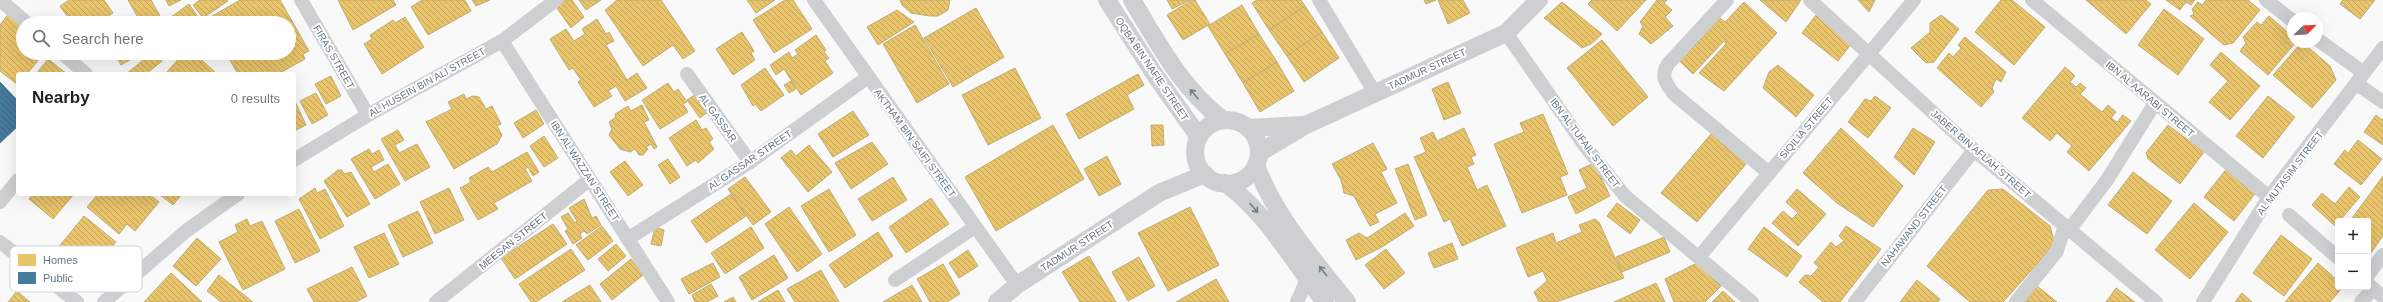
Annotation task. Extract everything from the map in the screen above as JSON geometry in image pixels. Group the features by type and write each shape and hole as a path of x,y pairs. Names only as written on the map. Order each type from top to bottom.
{"street":[{"path":"0,0 19,16"},
{"name":"FIRAS STREET","path":"301,0 368,115"},
{"name":"AL HUSEIN BIN ALI STREET","path":"296,159 368,115 502,41 556,0"},
{"name":"AKTHAM BIN SAIFI STREET","path":"814,0 868,78 1017,285"},
{"name":"OQBA BIN NAFIE STREET","path":"1107,0 1155,75 1199,137"},
{"name":"OQBA BIN NAFIE STREET","path":"1132,0 1176,70 1194,95 1223,120"},
{"path":"1319,0 1374,93"},
{"name":"TADMUR STREET","path":"1257,159 1306,125 1506,33 1539,0"},
{"path":"1727,0 1668,64 1664,71 1664,79 1674,94 1769,173"},
{"name":"JABER BIN AFLAH STREET","path":"1810,0 1974,150 2156,302"},
{"name":"SIQILIA STREET","path":"1699,257 1914,0"},
{"name":"IBN AL AARABI STREET","path":"2032,0 2269,198"},
{"path":"2266,0 2287,16"},
{"name":"IBN AL TUFAIL STREET","path":"1506,33 1585,146 1625,196 1752,302"},
{"name":"IBN AL WAZZAN STREET","path":"502,41 589,180 629,238 668,302"},
{"path":"2323,45 2383,102"},
{"name":"AL MUTASIM STREET","path":"2203,302 2269,198 2383,48"},
{"path":"70,60 84,72"},
{"name":"AL GASSAR","path":"687,74 750,162"},
{"name":"AL GASSAR STREET","path":"629,238 750,162 868,78"},
{"path":"2016,302 2057,251 2068,227 2106,180 2155,103"},
{"path":"1257,159 1243,179 1224,183 1217,182 1205,174 1196,157 1199,137 1205,129 1213,123 1223,120 1236,121 1248,128 1256,139 1257,159 1264,188 1286,223 1347,302"},
{"name":"TADMUR STREET","path":"1248,128 1306,125"},
{"name":"NAHAWAND STREET","path":"1855,302 1974,150"},
{"name":"TADMUR STREET","path":"1160,193 1196,157"},
{"name":"TADMUR STREET","path":"997,302 1017,285 1160,193 1205,174"},
{"name":"MEESAN STREET","path":"436,302 589,180"},
{"path":"0,202 16,182"},
{"path":"1224,183 1241,195 1255,209 1325,302"},
{"path":"142,269 186,230 231,196"},
{"path":"2289,215 2335,255"},
{"path":"894,280 976,227"},
{"path":"0,242 10,250"},
{"path":"2371,271 2383,255"},
{"path":"1297,302 1307,279"},
{"path":"2361,302 2375,290"},
{"path":"64,292 77,302"},
{"path":"104,302 115,292"}],"building: Homes":[{"path":"69,0 104,0 113,13 108,16 67,16 60,6"},
{"path":"128,0 151,0 160,16 137,16"},
{"path":"166,0 181,0 169,6"},
{"path":"200,0 228,1 206,16 201,16 193,5"},
{"path":"240,0 280,0 289,16 212,16"},
{"path":"338,0 393,0 396,5 353,30"},
{"path":"422,0 465,0 471,11 428,35 411,7"},
{"path":"472,0 490,0 476,6"},
{"path":"565,0 572,0 584,17 571,28 556,7"},
{"path":"579,0 601,0 586,10"},
{"path":"617,0 661,0 695,51 683,59 673,45 643,66 605,10"},
{"path":"747,0 775,0 756,13"},
{"path":"785,0 793,0 812,29 774,53 753,20"},
{"path":"900,0 950,0 948,10 938,16 930,16 911,13 902,5"},
{"path":"1167,0 1190,0 1172,9"},
{"path":"1192,0 1195,0 1210,24 1183,40 1167,15"},
{"path":"1257,0 1301,0 1305,6 1269,30 1252,3"},
{"path":"1424,0 1436,0 1426,4"},
{"path":"1438,0 1463,0 1470,13 1448,24"},
{"path":"1592,0 1646,0 1617,31 1588,4"},
{"path":"1657,0 1667,0 1664,3 1672,10 1665,17 1673,26 1651,44 1639,34 1643,26 1640,22"},
{"path":"1760,0 1801,0 1786,22"},
{"path":"1858,0 1875,0 1869,12"},
{"path":"2001,0 2012,0 2045,27 2014,65 1975,32"},
{"path":"2086,0 2146,0 2151,4 2126,34"},
{"path":"2166,0 2195,0 2191,5 2186,2 2180,10"},
{"path":"2206,0 2248,0 2260,10 2233,43 2224,45 2190,16 2194,14 2192,9 2198,2 2202,5"},
{"path":"2343,0 2375,0 2360,19 2340,4"},
{"path":"1562,2 1602,34 1591,44 1582,48 1544,18"},
{"path":"1744,2 1777,33 1724,91 1699,73 1726,44 1724,41 1693,74 1680,61 1720,18 1725,22"},
{"path":"189,4 197,16 173,16"},
{"path":"1242,5 1259,34 1225,54 1208,26"},
{"path":"1305,6 1322,32 1287,56 1269,30"},
{"path":"976,8 1004,57 953,87 924,38"},
{"path":"2164,9 2204,39 2178,75 2138,45"},
{"path":"897,10 914,22 878,45 867,27"},
{"path":"9,13 16,18 16,60 38,60 29,72 16,72 16,83 0,71 0,25"},
{"path":"1816,15 1852,43 1838,61 1802,33"},
{"path":"1941,15 1959,29 1934,62 1926,63 1911,48 1930,32 1930,23"},
{"path":"2269,16 2287,32 2287,48 2291,48 2268,75 2240,51 2246,43 2243,37 2257,22 2261,25"},
{"path":"405,17 424,47 382,74 364,44 372,39 370,35 393,20 395,23"},
{"path":"597,19 606,34 609,32 614,41 606,45 627,80 637,73 647,88 625,101 616,86 608,91 612,96 594,107 578,82 581,80 573,68 569,70 550,39 566,29 574,41 585,34 582,29"},
{"path":"915,25 949,84 917,103 883,44"},
{"path":"296,28 309,51 303,54 305,59 282,72 271,72 270,70 268,72 237,72 230,60 296,60"},
{"path":"742,32 754,51 751,53 755,60 733,75 716,49"},
{"path":"1322,32 1339,58 1304,82 1287,56"},
{"path":"1259,34 1277,62 1243,83 1225,54"},
{"path":"816,35 826,50 824,52 829,58 825,61 833,73 801,95 784,69 776,75 770,65 789,52 792,58 798,54 795,50"},
{"path":"1965,37 2006,72 2001,82 1996,79 1992,88 1994,92 1981,107 1937,68 1949,53 1953,57 1961,48 1958,45"},
{"path":"1602,40 1648,97 1613,126 1567,68"},
{"path":"2297,48 2309,48 2330,66 2336,80 2312,108 2273,75"},
{"path":"2221,52 2260,86 2230,120 2209,102 2228,81 2210,65"},
{"path":"47,60 49,60 64,72 38,72"},
{"path":"118,60 130,60 121,65"},
{"path":"143,60 162,61 148,72 128,72"},
{"path":"178,60 202,60 215,72 167,72"},
{"path":"1277,62 1294,91 1260,112 1243,83"},
{"path":"1778,65 1814,95 1796,117 1763,88 1769,72"},
{"path":"2065,67 2075,76 2070,82 2076,87 2080,83 2086,88 2080,94 2102,112 2108,105 2116,112 2111,118 2117,122 2123,115 2131,121 2089,171 2067,152 2072,146 2057,133 2050,141 2022,118"},
{"path":"765,68 784,95 761,111 755,104 753,106 741,85"},
{"path":"1015,68 1041,118 988,145 962,95"},
{"path":"1138,74 1144,85 1127,95 1134,109 1079,139 1066,114"},
{"path":"331,76 341,96 326,104 315,84"},
{"path":"791,81 796,89 789,93 784,85"},
{"path":"1448,82 1461,113 1444,120 1432,89"},
{"path":"668,83 674,92 678,89 687,102 683,104 688,112 660,129 642,100"},
{"path":"316,93 328,115 312,124 300,101"},
{"path":"464,94 466,99 473,96 479,97 486,109 492,106 501,124 497,126 502,135 497,144 454,169 426,122 452,109 448,102"},
{"path":"696,94 709,111 700,118 687,100"},
{"path":"1875,96 1891,108 1868,138 1848,122 1865,99 1871,101"},
{"path":"2268,96 2295,117 2263,158 2236,136"},
{"path":"296,103 306,125 296,130"},
{"path":"642,105 649,120 644,122 657,147 654,149 651,144 646,147 648,149 643,155 639,155 635,149 630,152 620,149 609,135 612,129 609,122 616,117 615,114 628,106 631,111"},
{"path":"536,110 544,124 523,138 514,123"},
{"path":"853,111 869,135 833,157 818,134"},
{"path":"1543,114 1568,174 1560,177 1567,195 1522,213 1494,144 1524,132 1520,123"},
{"path":"2376,115 2382,120 2383,118 2383,145 2364,132"},
{"path":"696,120 702,130 706,128 713,139 709,142 714,149 698,163 696,160 687,166 669,138"},
{"path":"1053,125 1084,179 996,231 965,177"},
{"path":"1151,125 1163,125 1164,145 1152,146"},
{"path":"2168,125 2204,152 2180,184 2148,159 2146,153"},
{"path":"1464,128 1476,155 1471,157 1474,164 1467,167 1477,190 1487,185 1506,226 1462,246 1450,219 1444,222 1414,157 1426,152 1420,138 1433,132 1437,141"},
{"path":"1841,128 1903,186 1873,227 1837,203 1803,173"},
{"path":"1913,128 1935,142 1914,175 1894,157"},
{"path":"398,130 404,140 395,145 399,153 417,144 430,167 405,181 381,139"},
{"path":"1711,134 1746,164 1697,222 1661,193"},
{"path":"544,136 558,158 544,167 530,146"},
{"path":"2358,140 2382,159 2361,185 2334,164 2345,150 2348,153"},
{"path":"872,142 888,164 851,189 835,163"},
{"path":"1373,143 1387,169 1381,172 1397,203 1375,214 1379,222 1370,226 1354,196 1344,193 1341,180 1332,164"},
{"path":"809,145 832,172 808,192 781,158 791,150 796,156"},
{"path":"369,149 372,154 379,150 384,160 371,167 374,172 388,164 400,184 375,199 351,159"},
{"path":"527,152 539,172 533,176 528,167 525,169 532,181 494,203 498,209 478,220 460,188 471,182 469,178 488,167 492,172"},
{"path":"1107,156 1121,184 1099,196 1084,169"},
{"path":"668,159 680,177 670,184 658,165"},
{"path":"625,161 643,185 628,196 610,172"},
{"path":"1594,163 1610,196 1576,214 1568,197 1587,188 1579,170"},
{"path":"1408,164 1427,215 1415,220 1395,169"},
{"path":"2228,167 2258,190 2234,221 2204,197"},
{"path":"338,170 342,170 344,174 351,172 370,204 347,217 324,181"},
{"path":"2133,172 2172,201 2147,234 2108,205"},
{"path":"2383,176 2383,236 2371,253 2371,218 2352,218"},
{"path":"745,177 771,212 753,225 728,189"},
{"path":"893,177 907,200 872,221 858,199"},
{"path":"2349,187 2360,197 2342,218 2335,218 2335,226 2312,205 2322,193 2335,204"},
{"path":"315,188 317,193 325,189 344,226 320,239 299,199"},
{"path":"449,188 464,220 435,234 420,202"},
{"path":"829,189 856,235 829,252 801,206"},
{"path":"1797,189 1826,214 1798,246 1772,223 1783,211 1792,219 1798,213 1786,202"},
{"path":"2003,189 2050,226 2055,244 2003,302 1970,302 1927,266 1988,190"},
{"path":"731,194 746,216 706,243 691,221"},
{"path":"31,196 72,196 53,219 29,199"},
{"path":"96,196 152,196 159,202 135,231 127,224 119,234 87,207"},
{"path":"162,196 180,196 173,205"},
{"path":"931,198 949,224 906,253 889,227"},
{"path":"584,199 592,218 596,216 601,225 587,234 584,231 580,234 582,238 573,244 565,231 568,229 561,217 568,213 575,223 577,221 569,208"},
{"path":"1617,203 1640,220 1630,234 1607,216"},
{"path":"2194,203 2228,232 2190,279 2155,250"},
{"path":"789,207 822,254 797,272 765,224"},
{"path":"1190,207 1219,265 1168,291 1138,233"},
{"path":"299,209 320,251 295,263 275,221"},
{"path":"418,211 433,243 403,257 388,225"},
{"path":"1405,213 1414,226 1382,247 1356,260 1346,240 1359,233 1367,238"},
{"path":"84,216 116,242 113,246 59,246"},
{"path":"247,219 250,226 262,221 285,269 243,290 219,242 238,232 235,225"},
{"path":"1595,219 1599,222 1624,278 1556,302 1539,302 1534,292 1547,281 1543,271 1528,277 1516,248 1553,233 1556,243 1582,232 1579,225"},
{"path":"553,224 567,244 515,279 501,258"},
{"path":"602,226 613,241 588,260 576,245"},
{"path":"1846,226 1881,249 1840,302 1823,302 1799,282 1805,275 1811,276 1819,267 1814,263 1831,242 1836,247 1844,241 1839,236"},
{"path":"655,227 664,230 661,246 651,244"},
{"path":"751,227 764,248 725,274 711,253"},
{"path":"1764,227 1802,256 1787,277 1748,249"},
{"path":"878,232 893,256 845,288 829,265"},
{"path":"384,233 399,264 369,278 354,247"},
{"path":"2281,235 2312,259 2284,296 2253,273"},
{"path":"1664,237 1670,252 1622,272 1616,257"},
{"path":"197,238 221,259 196,286 173,266"},
{"path":"1452,243 1458,259 1434,268 1428,253"},
{"path":"616,244 626,256 608,271 598,259"},
{"path":"571,249 585,270 536,302 531,302 519,284"},
{"path":"1386,249 1405,273 1384,289 1365,265"},
{"path":"968,250 978,266 959,278 949,263"},
{"path":"774,255 788,278 752,300 739,277"},
{"path":"1089,256 1116,302 1080,302 1062,272"},
{"path":"1139,257 1155,286 1128,301 1112,272"},
{"path":"631,259 643,275 612,300 600,284"},
{"path":"713,263 720,277 689,294 681,279"},
{"path":"1697,263 1721,286 1705,302 1674,302 1665,279"},
{"path":"2318,263 2335,278 2335,290 2340,290 2330,302 2285,302"},
{"path":"943,264 960,294 947,302 930,302 917,279"},
{"path":"352,267 367,296 356,302 314,302 307,289"},
{"path":"821,270 839,302 795,302 787,289"},
{"path":"171,273 202,302 144,302"},
{"path":"219,275 253,302 221,302 207,291"},
{"path":"1216,279 1229,302 1176,302"},
{"path":"1917,280 1940,299 1938,302 1900,302"},
{"path":"1656,283 1665,302 1614,302"},
{"path":"711,284 718,296 707,302 695,302 692,295"},
{"path":"590,285 601,302 562,302"},
{"path":"912,285 922,302 883,302"},
{"path":"2037,286 2057,302 2025,302"},
{"path":"2116,288 2135,302 2106,302"},
{"path":"778,290 785,302 758,302"},
{"path":"1723,291 1735,302 1712,302"},
{"path":"16,292 18,292 30,302 8,302"},
{"path":"2242,293 2252,302 2235,302"},
{"path":"733,297 736,302 724,302"}],"building: Public":[{"path":"0,82 16,99 16,128 0,143"}]}
